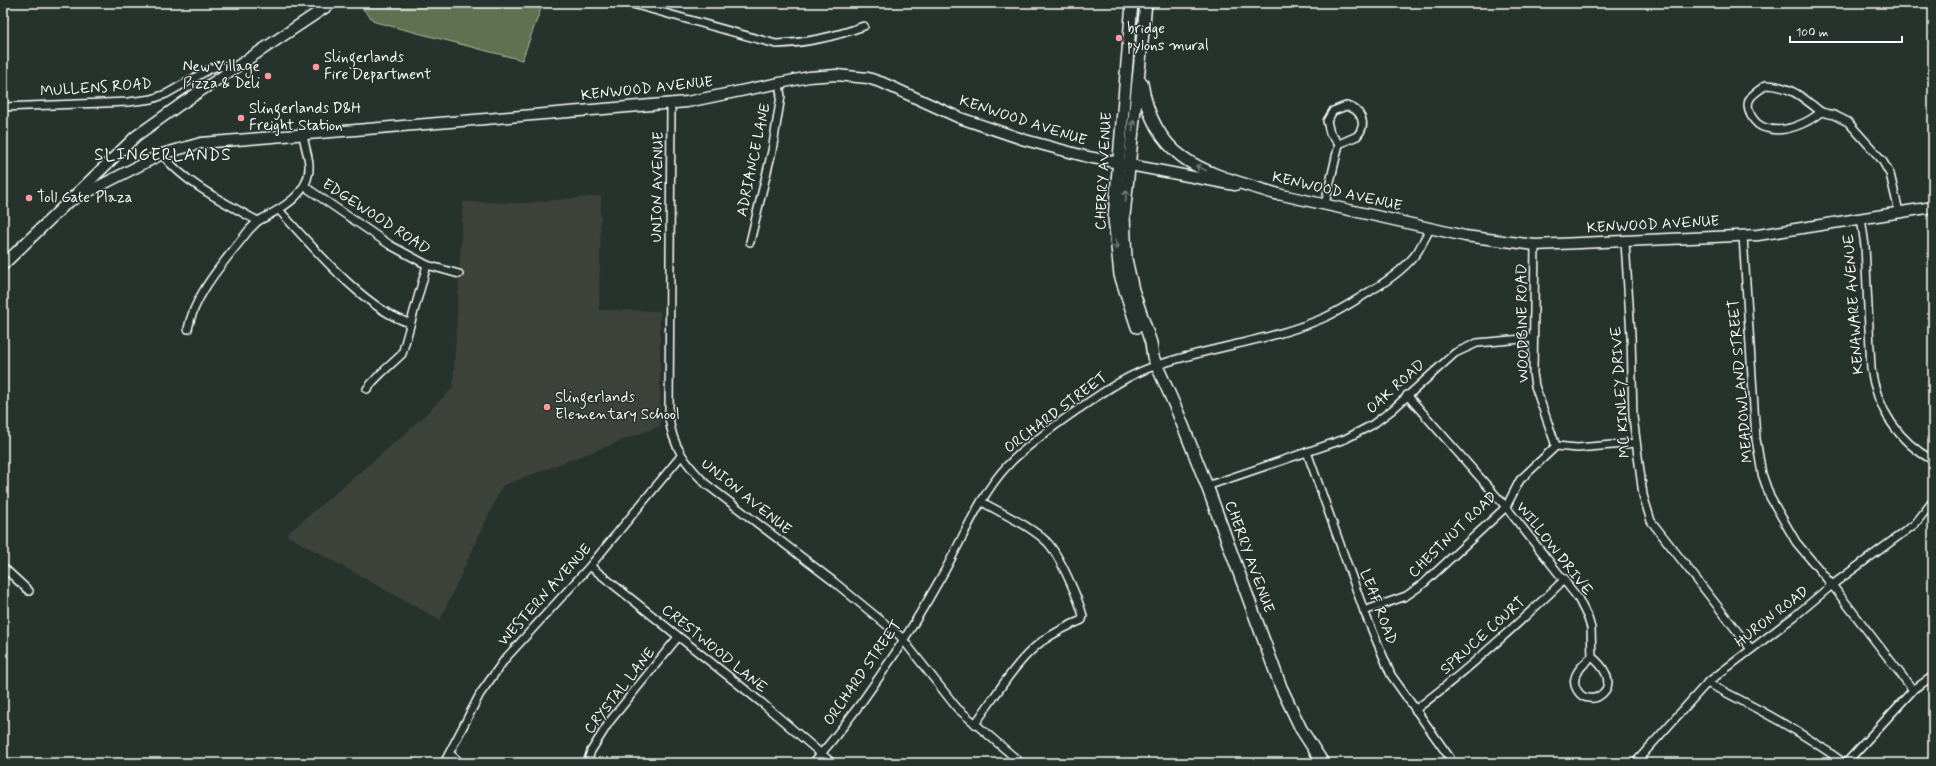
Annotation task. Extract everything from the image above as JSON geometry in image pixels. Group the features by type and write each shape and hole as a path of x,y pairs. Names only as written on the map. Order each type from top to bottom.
{"main road":[{"path":"3,264 136,136 181,104 332,3"},
{"name":"CHERRY AVENUE","path":"1132,3 1126,66 1123,164 1126,259 1133,290 1150,343 1154,361 1178,413 1208,486 1289,706 1301,729 1324,763"},
{"name":"CHERRY AVENUE","path":"1123,164 1141,65 1146,8"},
{"path":"1141,65 1145,102 1152,120 1162,138 1177,153 1193,164 1213,173 1277,194"},
{"name":"KENWOOD AVENUE","path":"70,201 162,154 201,142 671,103 706,99 809,77 851,75 868,78 883,83 980,126 1081,155 1325,204 1465,236 1535,245 1758,236 1933,207"}],"street":[{"path":"629,3 776,44 794,44 825,39 864,26"},
{"name":"MULLENS ROAD","path":"3,107 128,102 152,99 166,94 218,66 227,68 230,71"},
{"name":"ADRIANCE LANE","path":"750,242 772,151 781,96 779,84"},
{"path":"1820,112 1806,123 1780,129 1766,128 1757,124 1750,114 1748,105 1751,97 1761,88 1766,85 1778,85 1802,96 1820,112 1834,115 1848,122 1882,160 1890,174 1899,212"},
{"name":"UNION AVENUE","path":"671,103 669,417 670,430 681,456 690,469 706,484 839,586 900,636 938,681 950,700 975,724 1021,763"},
{"path":"1346,106 1352,107 1359,112 1362,117 1362,127 1357,136 1339,144 1330,133 1327,121 1330,114 1337,108 1346,106"},
{"path":"188,329 189,321 198,300 249,230 258,221 292,201 304,186 308,178 309,165 303,134"},
{"path":"1325,204 1339,144"},
{"path":"162,154 171,165 190,179 232,207 258,221"},
{"name":"EDGEWOOD ROAD","path":"304,186 385,242 427,265 458,274"},
{"path":"279,210 331,266 369,300 394,317 410,323"},
{"name":"KENAWARE AVENUE","path":"1861,218 1865,246 1871,369 1874,385 1878,398 1896,431 1911,447 1933,460"},
{"name":"ORCHARD STREET","path":"813,763 854,712 904,641 982,502 1007,466 1077,410 1154,361 1276,334 1327,316 1350,304 1394,275 1417,252 1430,228"},
{"name":"MEADOWLAND STREET","path":"1743,236 1756,439 1762,474 1770,498 1789,531 1913,690"},
{"name":"MC KINLEY DRIVE","path":"1625,242 1631,335 1633,417 1643,495 1651,521 1751,649"},
{"name":"WOODBINE ROAD","path":"1535,245 1533,373 1535,386 1556,446"},
{"path":"367,389 378,374 391,365 402,354 427,265"},
{"name":"OAK ROAD","path":"1208,486 1345,439 1372,426 1392,410 1438,367 1460,350 1477,343 1533,338"},
{"name":"WILLOW DRIVE","path":"1407,396 1506,507 1565,579 1578,598 1588,618 1592,637 1592,657"},
{"path":"1556,446 1577,448 1636,443"},
{"name":"CHESTNUT ROAD","path":"1364,611 1406,596 1423,584 1506,507 1520,480 1556,446"},
{"name":"LEAF ROAD","path":"1307,452 1364,611 1392,676 1450,758"},
{"name":"WESTERN AVENUE","path":"444,763 480,694 492,675 559,598 590,566 681,456"},
{"name":"HURON ROAD","path":"1635,763 1707,683 1795,616 1832,585 1915,524 1933,501"},
{"path":"975,724 1020,664 1040,643 1064,628 1082,620 1082,613 1064,569 1048,543 1038,534 982,502"},
{"name":"CRESTWOOD LANE","path":"590,566 762,703 832,763"},
{"path":"3,567 29,591"},
{"name":"SPRUCE COURT","path":"1416,710 1494,645 1565,579"},
{"name":"CRYSTAL LANE","path":"587,763 591,751 610,721 678,637"},
{"path":"1592,657 1600,665 1608,680 1605,691 1597,698 1590,699 1583,697 1579,693 1574,681 1577,672 1592,657"},
{"path":"1707,683 1776,718 1820,745 1845,763 1913,690 1933,676"},
{"path":"450,754 461,763"}],"shaded area":[{"name":"Slingerlands Elementary School","path":"601,196 599,310 660,311 660,426 502,486 440,620 286,535 405,434 453,388 463,202 523,203"}],"green space":[{"path":"543,3 522,60 375,22 358,4"}],"place":[{"name":"bridge pylons mural","path":"1119,38"},
{"name":"Slingerlands Fire Department","path":"316,67"},
{"name":"New Village Pizza & Deli","path":"268,76"},
{"name":"Slingerlands D&H Freight Station","path":"241,118"},
{"name":"Toll Gate Plaza","path":"29,198"},
{"name":"Slingerlands Elementary School","path":"547,407"}],"district":[{"name":"SLINGERLANDS","path":"163,155"}]}
